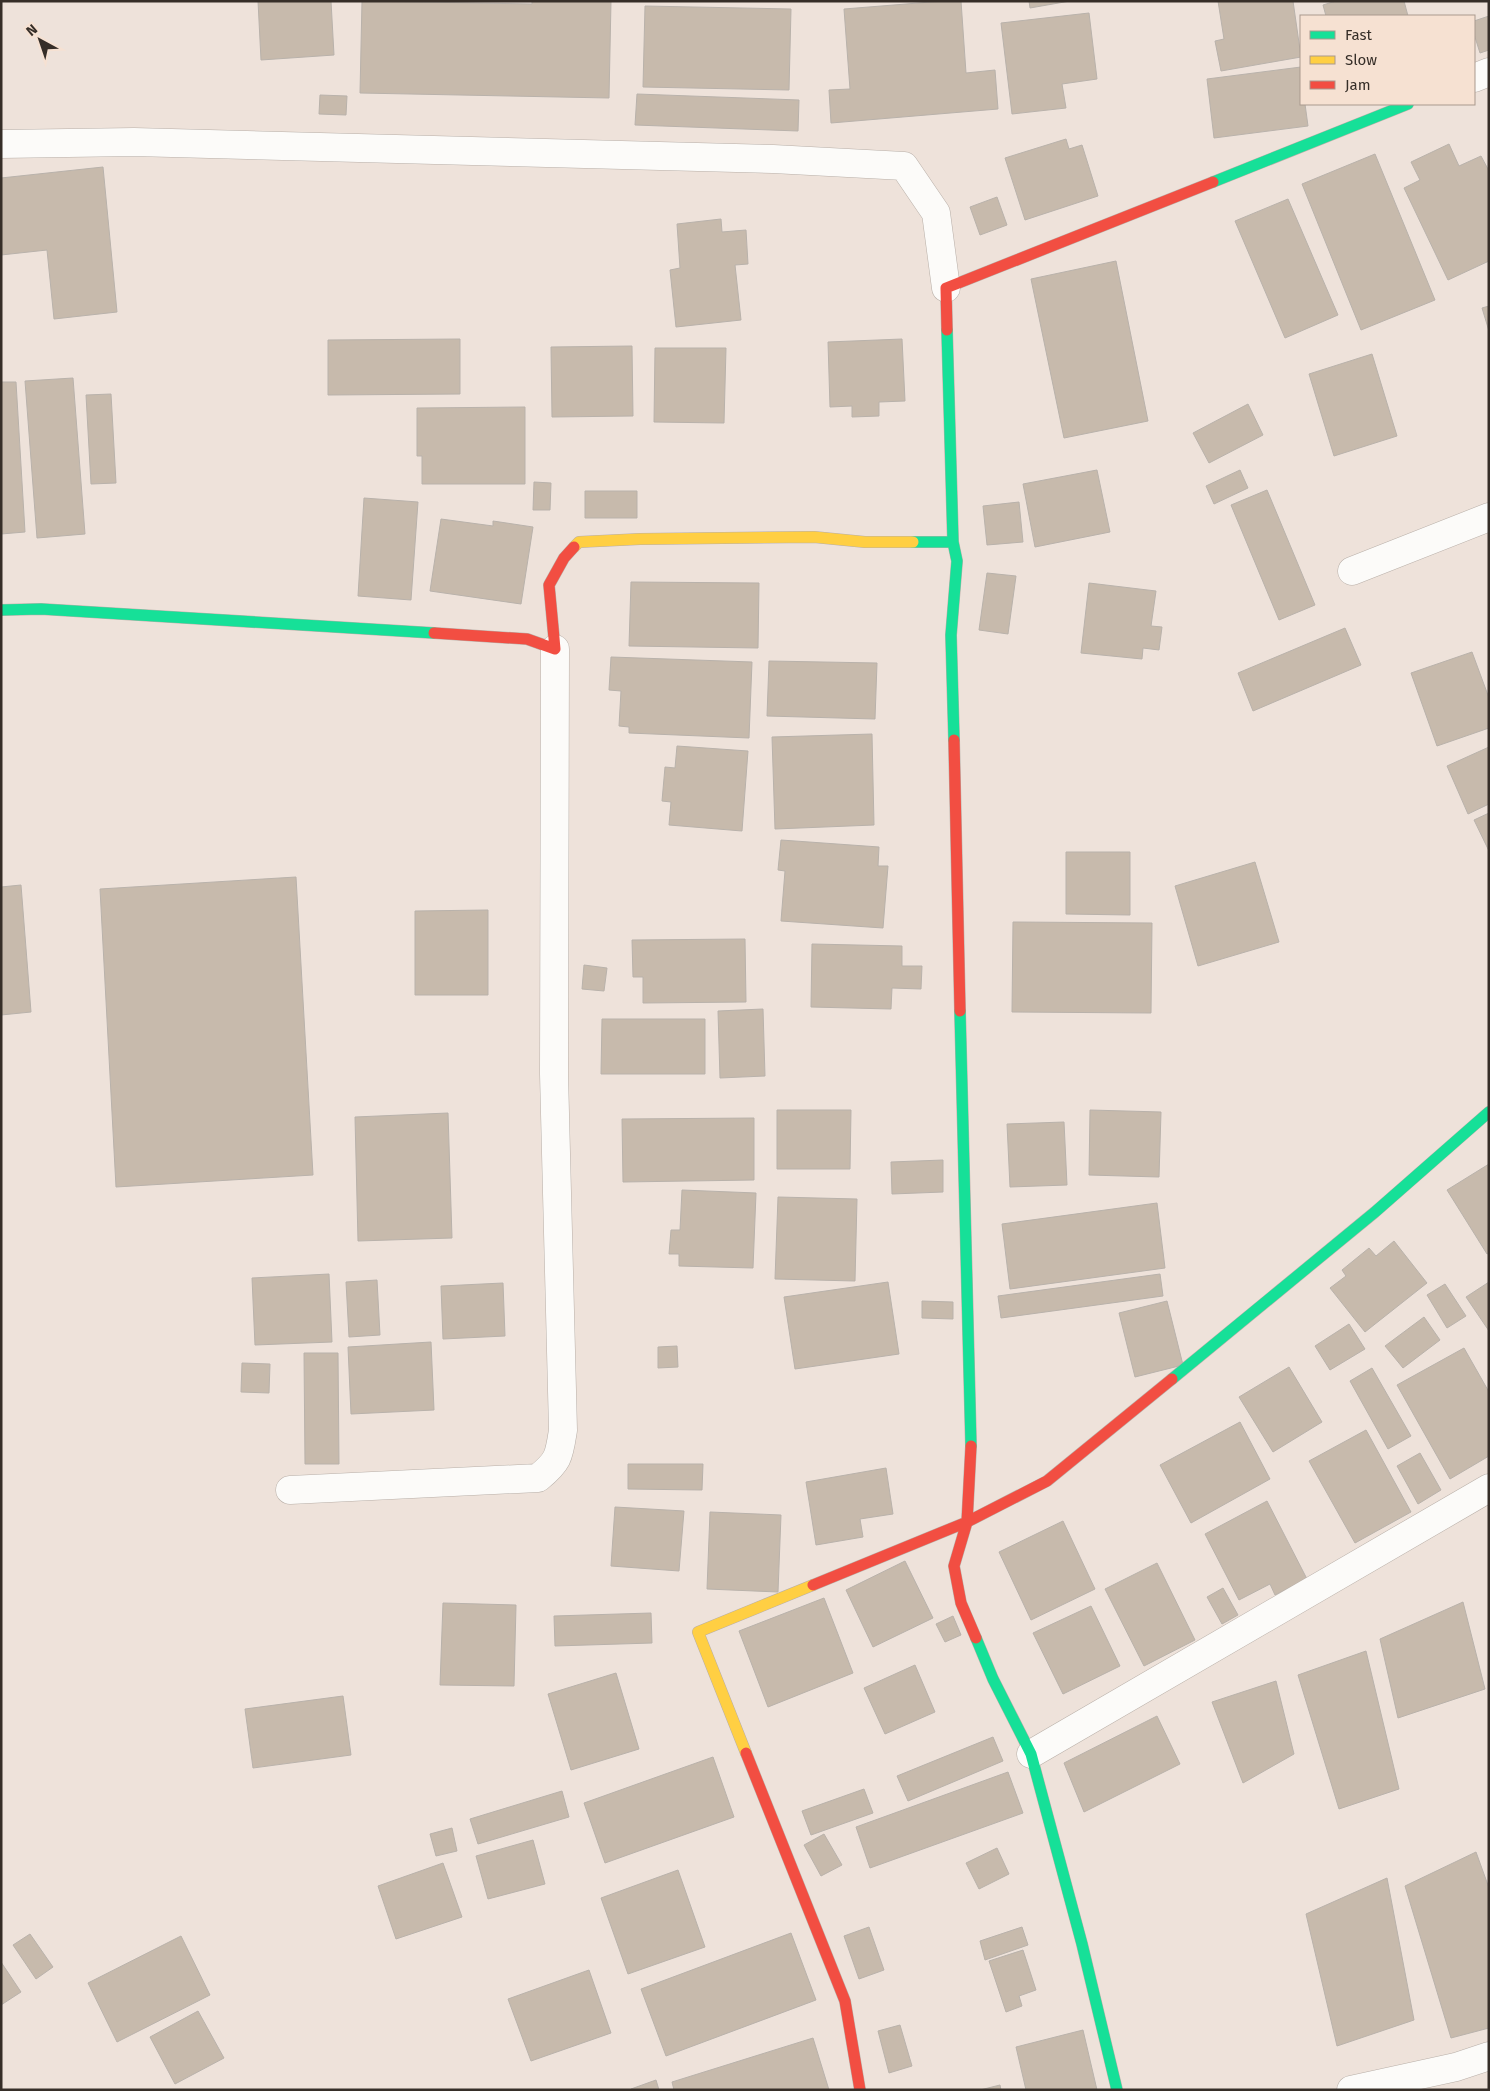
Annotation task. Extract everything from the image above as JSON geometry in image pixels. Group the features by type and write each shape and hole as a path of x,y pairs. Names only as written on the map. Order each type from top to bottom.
{"street":[{"path":"1475,78 1489,72"},
{"path":"946,288 1405,105"},
{"path":"1,144 134,142 773,159 904,166 936,213 946,288 953,542 957,561 951,635 970,1448 968,1522 954,1566 962,1603 992,1679 1031,1754 1082,1944 1118,2090"},
{"path":"1352,571 1489,517"},
{"path":"290,1490 538,1478 551,1467 560,1454 563,1430 554,1074 556,649 549,585 564,558 579,542 640,539 814,537 865,542 953,542"},
{"path":"1,610 41,610 527,640 556,649"},
{"path":"860,2090 845,2001 698,1632 968,1522 1046,1480 1375,1212 1489,1112"},
{"path":"1031,1754 1489,1488"},
{"path":"1351,2090 1456,2067 1489,2056"}],"building":[{"path":"258,1 331,1 334,55 261,60"},
{"path":"362,1 532,4 532,1 611,1 609,98 360,93"},
{"path":"961,1 966,73 995,70 998,109 831,123 829,90 850,89 844,9"},
{"path":"1029,1 1070,1 1030,8"},
{"path":"1218,1 1293,1 1300,57 1221,71 1215,41 1224,39"},
{"path":"1336,1 1404,1 1408,15 1326,15 1323,5"},
{"path":"645,6 791,9 789,90 643,87"},
{"path":"1089,13 1097,79 1062,84 1066,108 1012,114 1001,23"},
{"path":"1489,16 1489,50 1480,53 1475,37 1475,21"},
{"path":"1300,67 1300,105 1305,105 1308,126 1214,138 1207,79"},
{"path":"637,94 799,100 798,131 635,125"},
{"path":"320,95 347,96 346,115 319,114"},
{"path":"1066,139 1069,149 1082,145 1098,196 1025,220 1005,158"},
{"path":"1449,144 1459,166 1481,156 1489,171 1489,261 1448,280 1404,188 1420,180 1411,162"},
{"path":"1375,154 1435,300 1361,330 1302,184"},
{"path":"103,167 117,312 54,319 47,250 1,255 1,178"},
{"path":"997,197 1007,225 980,235 970,207"},
{"path":"1288,199 1338,315 1285,338 1235,221"},
{"path":"721,219 722,232 746,230 748,264 735,265 741,320 676,327 670,270 680,268 677,224"},
{"path":"1116,261 1148,421 1064,438 1031,279"},
{"path":"1489,306 1489,331 1482,308"},
{"path":"460,339 460,394 328,395 328,340"},
{"path":"902,339 905,401 879,402 879,416 852,417 852,406 830,407 828,342"},
{"path":"632,346 633,416 552,417 551,347"},
{"path":"655,348 726,348 724,423 654,422"},
{"path":"1372,354 1397,436 1334,456 1309,374"},
{"path":"73,378 85,534 37,538 25,381"},
{"path":"1,382 16,382 25,532 1,534"},
{"path":"111,394 116,483 91,484 86,395"},
{"path":"1248,404 1263,435 1209,463 1193,433"},
{"path":"525,407 525,484 422,484 422,456 417,456 417,408"},
{"path":"1097,470 1110,532 1035,547 1023,484"},
{"path":"1240,470 1248,488 1214,504 1206,486"},
{"path":"534,482 551,483 550,510 533,510"},
{"path":"1267,490 1315,605 1279,620 1231,505"},
{"path":"585,491 637,491 637,518 585,518"},
{"path":"364,498 418,502 411,600 358,596"},
{"path":"1019,502 1023,542 987,545 983,506"},
{"path":"441,519 493,526 493,521 533,527 521,604 430,591"},
{"path":"987,573 1016,576 1008,634 979,630"},
{"path":"631,582 759,583 758,648 629,646"},
{"path":"1089,583 1156,591 1151,626 1162,627 1159,650 1143,648 1142,659 1081,653"},
{"path":"1345,628 1361,665 1253,711 1238,673"},
{"path":"1472,652 1489,698 1489,728 1437,746 1411,673"},
{"path":"611,657 752,662 749,738 629,733 629,727 619,726 621,691 609,690"},
{"path":"769,661 877,663 875,719 767,716"},
{"path":"872,734 874,825 775,829 772,737"},
{"path":"677,746 748,751 742,831 669,825 671,802 662,801 665,767 675,768"},
{"path":"1489,747 1489,804 1468,814 1447,766"},
{"path":"1489,813 1489,851 1474,820"},
{"path":"781,840 879,847 878,866 888,866 883,928 781,921 785,871 778,870"},
{"path":"1066,852 1130,852 1130,915 1066,914"},
{"path":"1255,862 1279,942 1198,966 1175,886"},
{"path":"296,877 313,1175 116,1187 100,889"},
{"path":"21,885 31,1012 1,1015 1,887"},
{"path":"488,910 488,995 415,995 415,911"},
{"path":"1013,922 1152,923 1151,1013 1012,1012"},
{"path":"745,939 746,1002 643,1003 643,977 633,977 632,940"},
{"path":"812,944 902,946 902,966 922,966 921,989 892,988 891,1009 811,1007"},
{"path":"584,965 607,968 604,991 582,989"},
{"path":"763,1009 765,1076 720,1078 718,1011"},
{"path":"602,1019 705,1019 705,1074 601,1074"},
{"path":"777,1110 851,1110 850,1169 777,1169"},
{"path":"1090,1110 1161,1112 1159,1177 1089,1175"},
{"path":"448,1113 452,1238 358,1241 355,1117"},
{"path":"754,1118 754,1180 623,1182 622,1119"},
{"path":"1064,1122 1067,1185 1010,1187 1007,1124"},
{"path":"943,1160 943,1192 892,1194 891,1162"},
{"path":"1489,1164 1489,1253 1487,1254 1447,1190"},
{"path":"682,1190 756,1193 753,1268 679,1266 679,1254 669,1254 671,1230 680,1230"},
{"path":"778,1197 857,1199 855,1281 775,1279"},
{"path":"1157,1203 1165,1268 1010,1289 1002,1224"},
{"path":"1394,1241 1427,1283 1365,1332 1330,1288 1346,1276 1342,1270 1369,1248 1376,1256"},
{"path":"329,1274 332,1342 255,1345 252,1278"},
{"path":"1160,1274 1163,1296 1001,1318 998,1296"},
{"path":"377,1280 380,1335 349,1337 346,1282"},
{"path":"888,1282 899,1354 795,1369 784,1297"},
{"path":"1489,1282 1489,1331 1466,1297"},
{"path":"503,1283 505,1336 443,1339 441,1286"},
{"path":"1445,1284 1466,1316 1447,1328 1427,1295"},
{"path":"922,1301 953,1302 953,1319 922,1318"},
{"path":"1167,1301 1183,1365 1135,1377 1119,1313"},
{"path":"1424,1317 1440,1340 1403,1368 1385,1346"},
{"path":"1349,1324 1365,1349 1330,1370 1315,1346"},
{"path":"431,1342 434,1410 351,1414 348,1347"},
{"path":"677,1346 678,1367 658,1368 658,1347"},
{"path":"1464,1348 1489,1392 1489,1456 1450,1479 1397,1385"},
{"path":"304,1353 338,1353 339,1464 305,1464"},
{"path":"242,1363 270,1364 269,1393 241,1392"},
{"path":"1289,1367 1322,1422 1273,1452 1239,1397"},
{"path":"1372,1368 1411,1436 1388,1449 1350,1381"},
{"path":"1240,1422 1270,1479 1191,1523 1160,1465"},
{"path":"1366,1430 1411,1512 1355,1543 1309,1461"},
{"path":"1420,1453 1441,1490 1418,1504 1397,1466"},
{"path":"628,1464 703,1464 702,1490 628,1489"},
{"path":"886,1468 893,1514 860,1519 863,1537 816,1545 806,1482"},
{"path":"1267,1501 1307,1579 1275,1595 1270,1584 1239,1600 1205,1534"},
{"path":"615,1507 684,1511 679,1571 611,1566"},
{"path":"710,1512 781,1515 778,1592 707,1589"},
{"path":"1063,1521 1095,1589 1031,1620 999,1552"},
{"path":"905,1561 933,1618 873,1647 846,1590"},
{"path":"1157,1563 1195,1640 1144,1666 1105,1589"},
{"path":"1223,1588 1238,1615 1222,1624 1207,1597"},
{"path":"824,1598 853,1673 768,1707 739,1631"},
{"path":"1463,1602 1485,1689 1398,1718 1380,1639"},
{"path":"443,1603 516,1605 514,1686 440,1685"},
{"path":"1091,1606 1120,1666 1063,1694 1033,1633"},
{"path":"651,1613 652,1643 555,1646 554,1616"},
{"path":"953,1616 961,1635 945,1642 936,1624"},
{"path":"1366,1651 1399,1789 1339,1809 1298,1675"},
{"path":"915,1665 935,1712 885,1734 864,1688"},
{"path":"616,1673 639,1749 571,1770 548,1694"},
{"path":"1276,1681 1294,1754 1243,1783 1212,1702"},
{"path":"343,1696 351,1755 253,1768 245,1709"},
{"path":"1157,1716 1180,1764 1084,1812 1064,1763"},
{"path":"993,1737 1003,1761 908,1801 897,1776"},
{"path":"713,1757 734,1817 605,1863 584,1803"},
{"path":"1008,1772 1023,1813 870,1868 856,1827"},
{"path":"864,1789 873,1813 811,1835 802,1811"},
{"path":"562,1791 569,1817 478,1844 470,1819"},
{"path":"452,1828 457,1851 436,1856 430,1834"},
{"path":"824,1834 842,1865 821,1876 804,1845"},
{"path":"533,1840 545,1884 488,1899 476,1856"},
{"path":"997,1848 1009,1874 979,1889 966,1863"},
{"path":"1476,1852 1489,1888 1489,2028 1451,2038 1405,1886"},
{"path":"443,1863 462,1917 396,1939 378,1886"},
{"path":"678,1870 705,1947 628,1974 601,1898"},
{"path":"1387,1878 1414,2020 1337,2046 1306,1914"},
{"path":"869,1927 884,1970 859,1979 844,1936"},
{"path":"1022,1927 1028,1945 985,1960 980,1941"},
{"path":"791,1933 816,2000 666,2056 641,1989"},
{"path":"30,1934 53,1967 36,1979 13,1945"},
{"path":"181,1936 210,1995 117,2042 88,1983"},
{"path":"1023,1950 1036,1990 1019,1996 1022,2006 1006,2012 989,1961"},
{"path":"1,1962 21,1992 1,2005"},
{"path":"589,1970 611,2033 531,2061 508,1999"},
{"path":"198,2011 224,2058 175,2084 150,2037"},
{"path":"900,2025 912,2066 889,2073 878,2031"},
{"path":"1083,2030 1097,2090 1026,2090 1016,2047"},
{"path":"813,2038 829,2090 674,2090 672,2082"},
{"path":"656,2080 659,2090 631,2090 631,2089"},
{"path":"1000,2085 1001,2090 980,2090"}],"traffic: fast":[{"path":"1213,182 1406,105"},
{"path":"913,542 953,542 947,330"},
{"path":"953,542 957,561 951,635 954,740"},
{"path":"1,610 41,609 434,633"},
{"path":"960,1011 971,1446"},
{"path":"1172,1379 1375,1212 1489,1112"},
{"path":"976,1638 993,1679 1031,1754 1082,1944 1117,2090"}],"traffic: slow":[{"path":"574,547 579,542 640,539 814,537 865,542 913,542"},
{"path":"746,1753 698,1632 813,1585"}],"traffic: jam":[{"path":"947,330 946,288 1213,182"},
{"path":"434,633 527,639 555,649 549,585 564,558 574,547"},
{"path":"954,740 960,1011"},
{"path":"813,1585 967,1522 1047,1481 1172,1379"},
{"path":"971,1446 967,1522 954,1566 961,1603 976,1638"},
{"path":"746,1753 845,2001 860,2090"}]}
